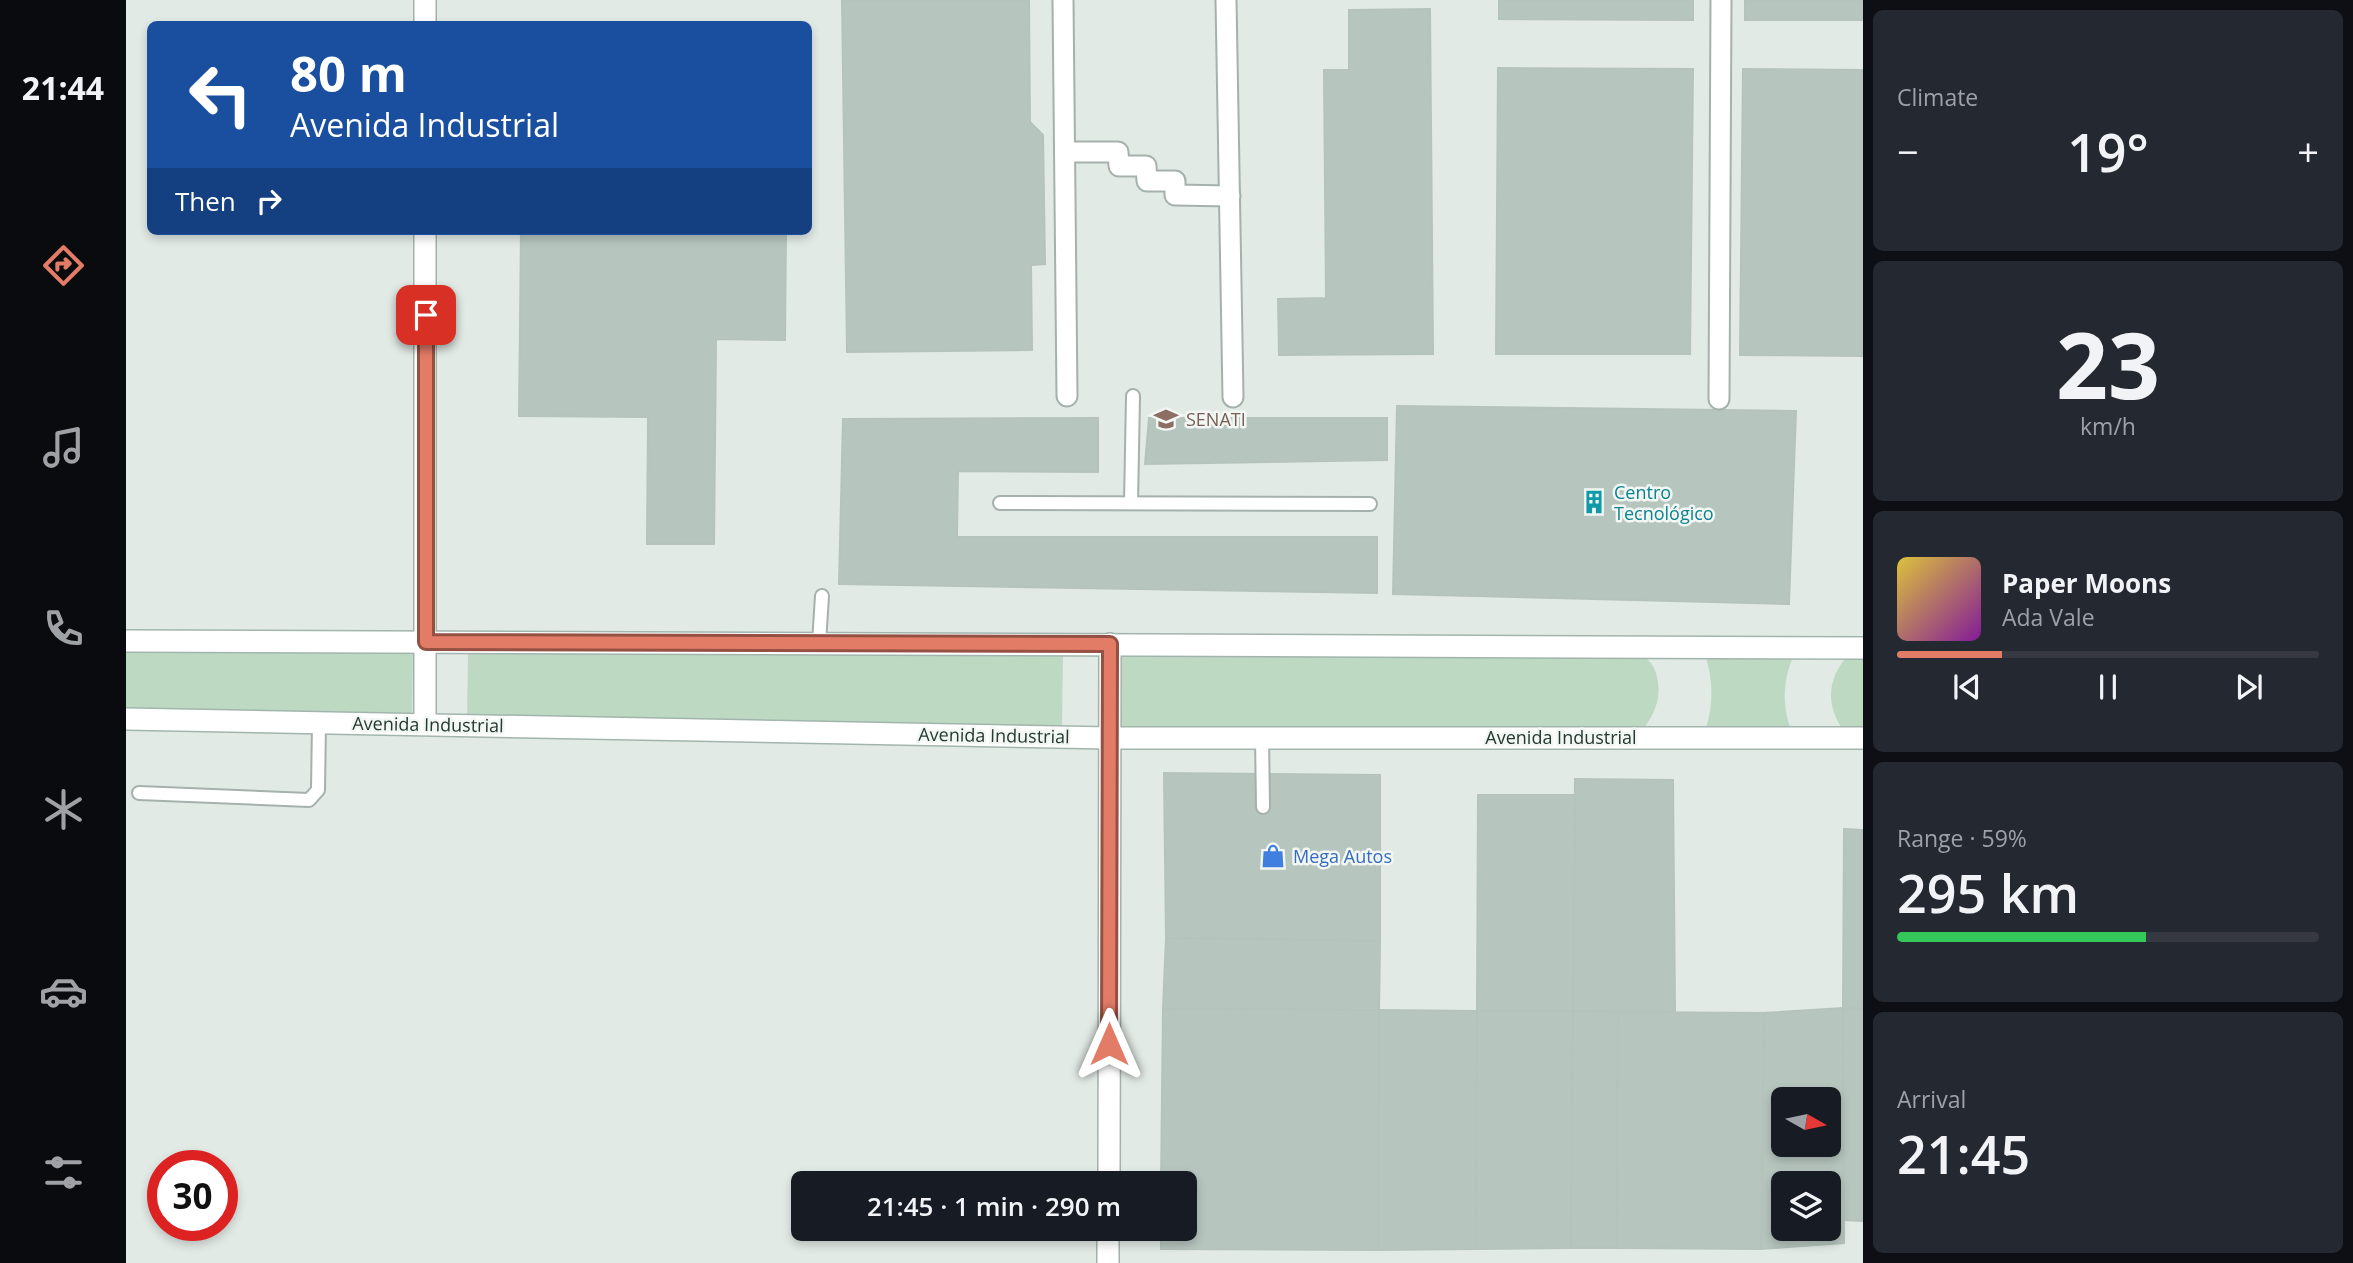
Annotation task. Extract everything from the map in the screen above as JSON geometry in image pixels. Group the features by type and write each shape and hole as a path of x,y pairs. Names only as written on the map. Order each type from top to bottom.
{"main road":[{"path":"425,0 425,21"},
{"path":"425,235 425,724"},
{"path":"126,641 1863,648"},
{"path":"1108,1171 1110,644"},
{"name":"Avenida Industrial","path":"126,719 1110,738 1157,744 1262,738 1392,744 1863,738"},
{"path":"1108,1241 1108,1263"}],"street":[{"path":"1063,0 1067,396"},
{"path":"1226,0 1234,397"},
{"path":"1719,399 1721,0"},
{"path":"1065,152 1118,152 1119,166 1146,166 1147,181 1175,181 1175,195 1230,196"}],"lane":[{"path":"1131,503 1133,396"},
{"path":"1000,503 1370,504"},
{"path":"819,643 822,596"},
{"path":"139,793 309,800 317,790 319,722"},
{"path":"1262,738 1263,807"}],"green space":[{"path":"126,648 413,649 412,725 126,720"},
{"path":"468,649 1063,651 1062,732 467,724"},
{"path":"1116,649 1639,651 1654,668 1659,687 1653,712 1638,735 1116,733"},
{"path":"1704,652 1795,653 1785,694 1787,716 1794,736 1703,736 1711,694 1710,673"},
{"path":"1848,655 1863,655 1863,736 1847,736 1832,705 1835,675"}],"building":[{"path":"842,0 1029,0 1030,122 1043,135 1045,264 1031,265 1032,350 847,352"},
{"path":"1499,0 1693,0 1693,20 1499,19"},
{"path":"1745,0 1863,0 1863,20 1745,20"},
{"path":"1430,9 1433,354 1279,355 1278,299 1326,298 1324,70 1349,70 1349,10"},
{"path":"1498,68 1693,69 1690,354 1496,354"},
{"path":"1743,69 1863,70 1863,356 1740,355"},
{"path":"521,235 786,235 785,340 716,339 714,544 647,544 648,417 519,416"},
{"name":"Centro Tecnológico","path":"1397,406 1796,411 1789,604 1393,594"},
{"path":"1098,418 1098,472 958,471 957,537 1377,537 1377,593 839,584 843,419"},
{"path":"1149,418 1387,418 1387,460 1145,464"},
{"name":"Mega Autos","path":"1164,773 1380,775 1380,941 1166,938"},
{"path":"1575,779 1673,780 1675,1012 1573,1011"},
{"path":"1478,795 1575,795 1573,1011 1477,1011"},
{"path":"1844,829 1863,830 1863,1009 1843,1008"},
{"path":"1166,938 1380,941 1379,1010 1163,1009"},
{"path":"1843,1008 1844,1243 1761,1249 1764,1013"},
{"path":"1843,1008 1863,1009 1863,1221 1844,1220"},
{"path":"1163,1009 1379,1010 1378,1250 1161,1249 1161,1241 1197,1241 1197,1171 1161,1171"},
{"path":"1379,1010 1477,1011 1476,1249 1378,1250"},
{"path":"1477,1011 1573,1011 1571,1248 1476,1249"},
{"path":"1573,1011 1618,1012 1617,1248 1571,1248"},
{"path":"1618,1012 1764,1013 1761,1249 1617,1248"}],"place":[{"name":"SENATI","path":"1166,419"},
{"name":"Centro Tecnológico","path":"1594,502"},
{"name":"Mega Autos","path":"1273,856"}],"route":[{"path":"426,315 426,642 1110,644 1109,1044"}]}
